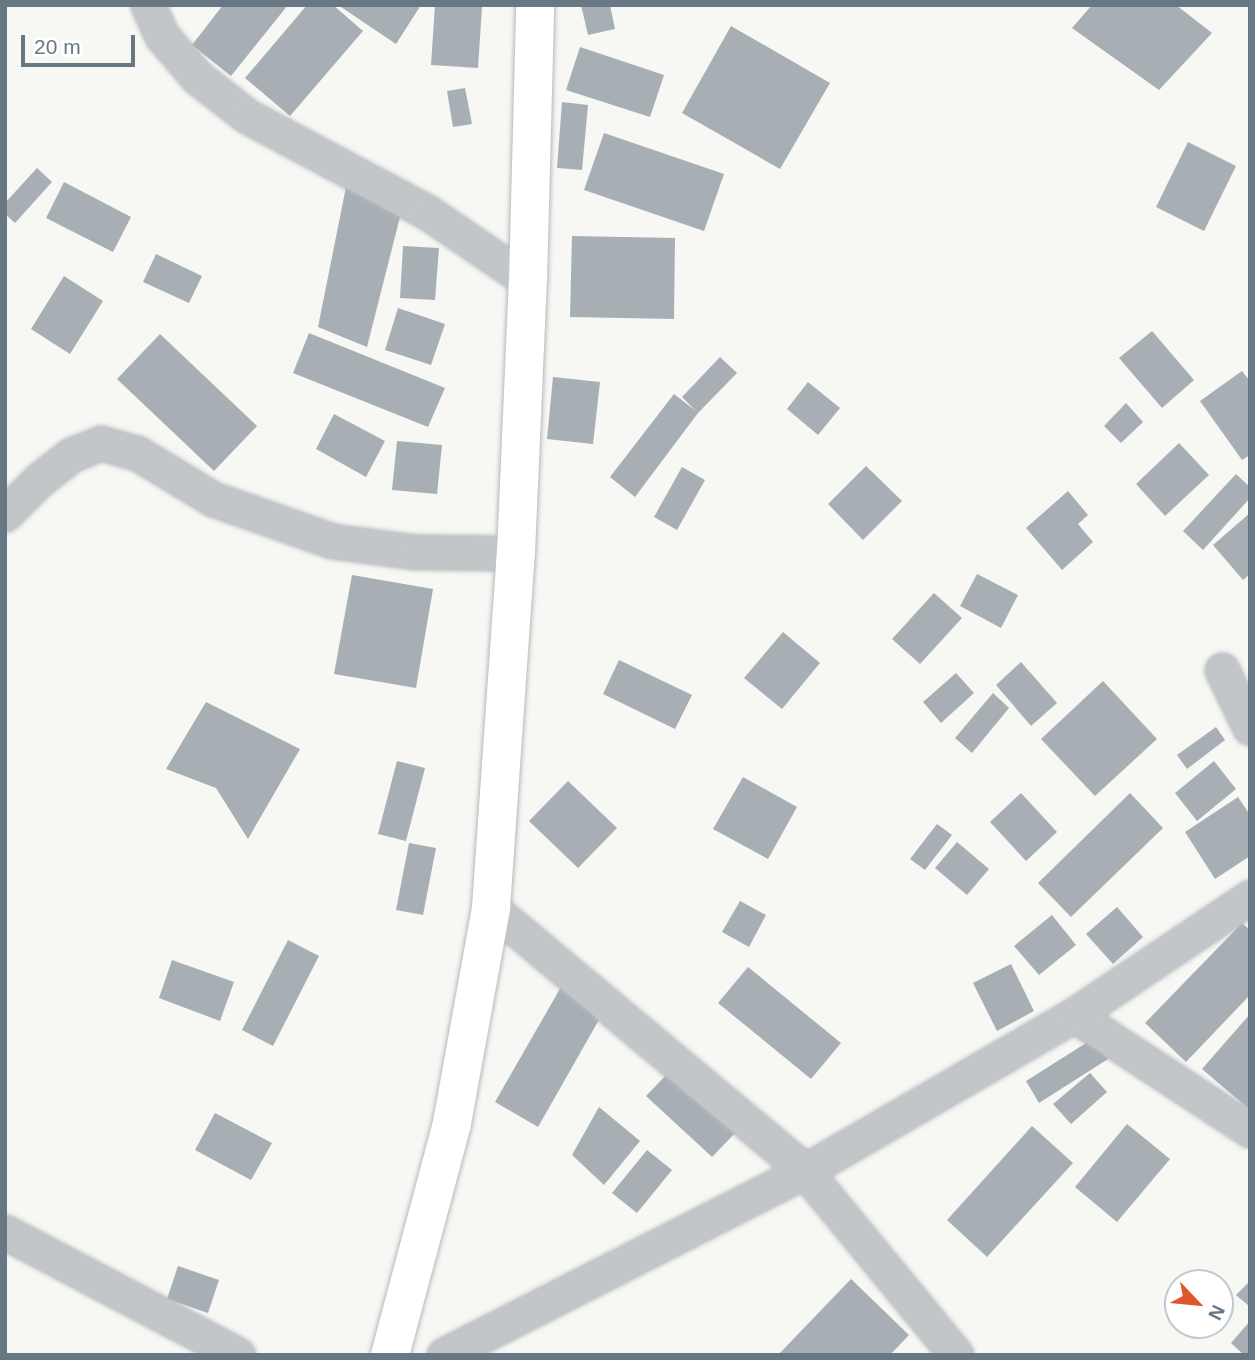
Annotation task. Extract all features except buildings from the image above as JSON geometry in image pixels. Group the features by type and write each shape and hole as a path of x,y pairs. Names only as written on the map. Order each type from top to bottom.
{"street":[{"path":"148,5 162,36 197,77 247,116 427,212 528,281"},
{"path":"390,1355 452,1123 491,908 516,553 528,281 535,5"},
{"path":"5,514 38,480 71,455 101,443 136,453 213,499 332,541 416,552 516,553"},
{"path":"1222,670 1250,728"},
{"path":"444,1355 805,1171 1074,1015 1250,897"},
{"path":"491,908 805,1171 956,1355"},
{"path":"1074,1015 1250,1130"},
{"path":"5,1232 238,1355"}]}
